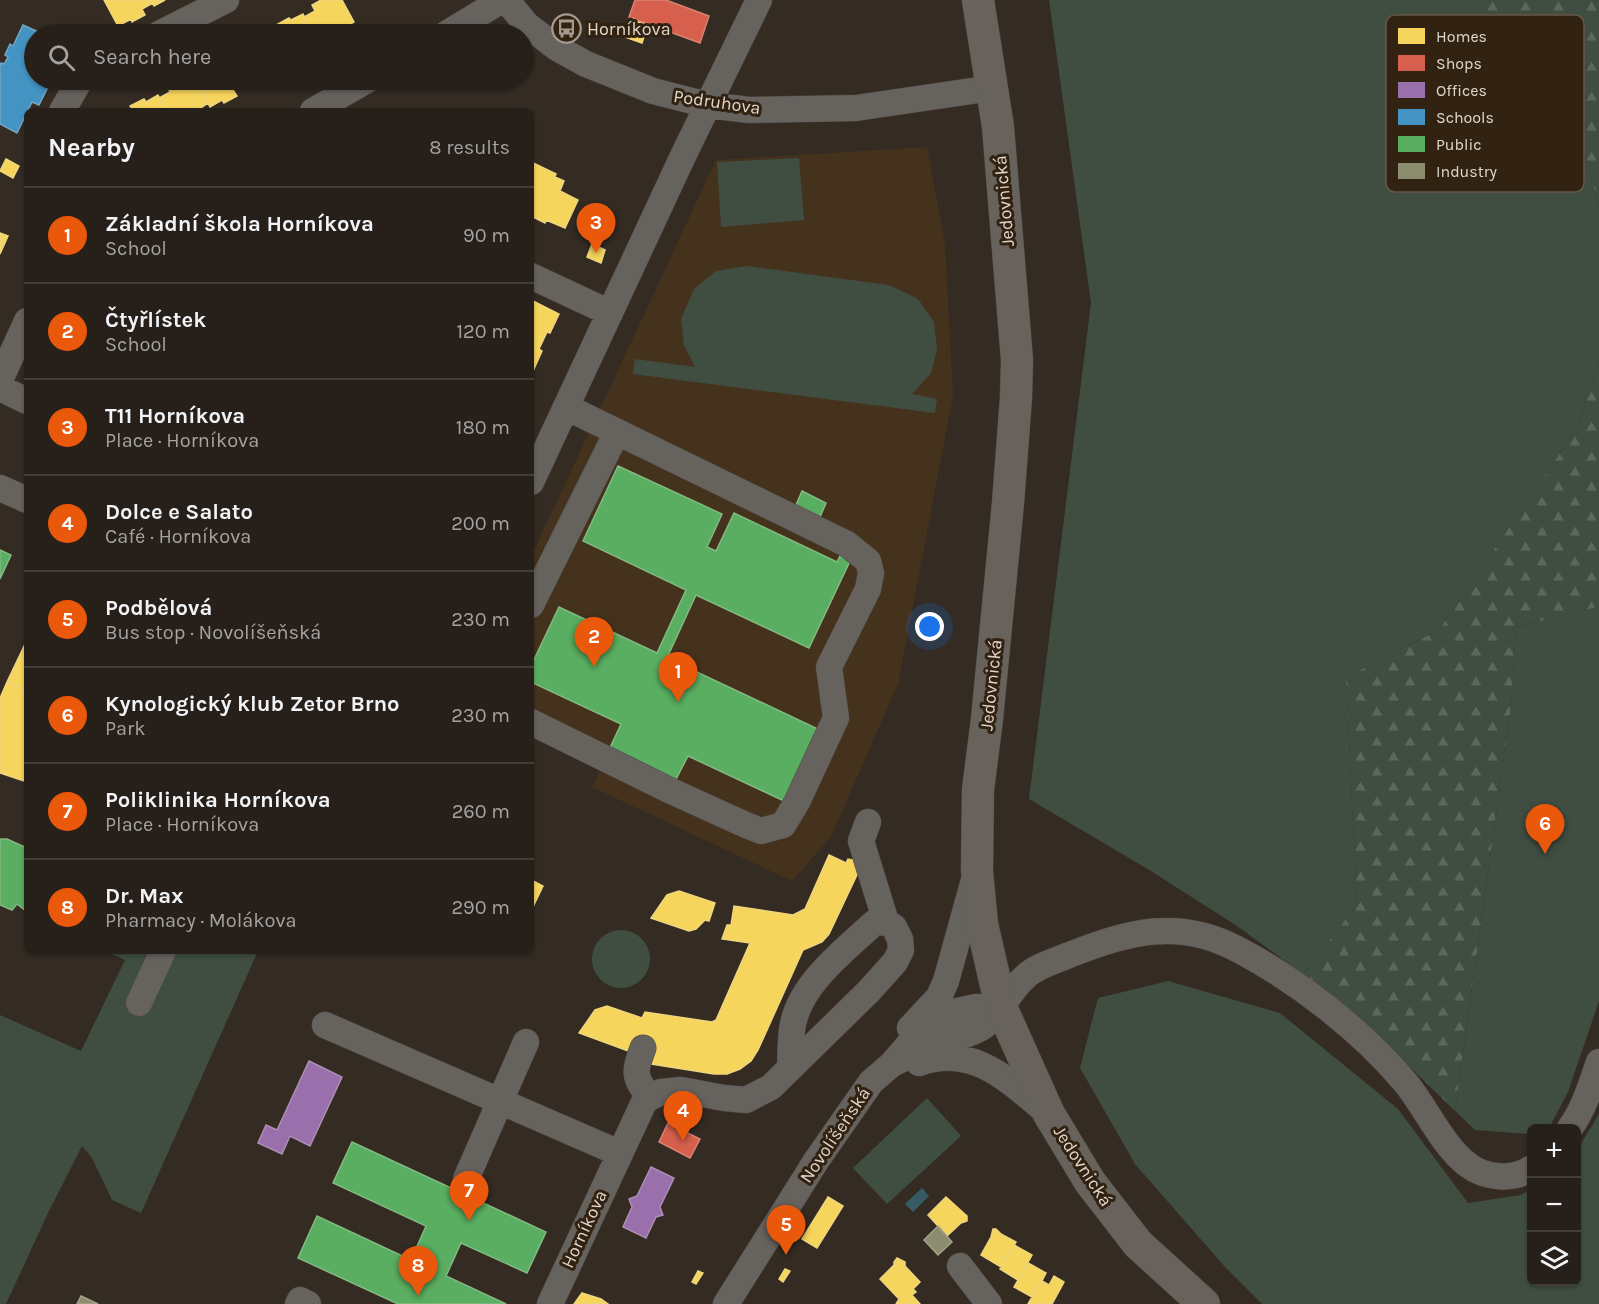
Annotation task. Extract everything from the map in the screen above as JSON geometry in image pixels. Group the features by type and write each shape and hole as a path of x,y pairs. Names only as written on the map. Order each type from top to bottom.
{"main road":[{"name":"Jedovnická","path":"978,0 998,127 1015,323 1016,398 999,609 978,790 977,871 982,924 1001,1008 1049,1114 1090,1182 1138,1244 1204,1304"}],"street":[{"path":"179,24 226,0"},
{"path":"463,24 504,0"},
{"name":"Podruhova","path":"504,0 527,24"},
{"path":"534,476 759,0"},
{"name":"Podruhova","path":"534,31 556,48 586,64 653,92 708,105 749,110 856,108 992,88"},
{"path":"64,108 74,90"},
{"path":"317,108 350,90"},
{"path":"534,277 610,313"},
{"path":"0,380 24,328"},
{"path":"0,388 24,399"},
{"path":"534,723 671,791 761,831 783,825 797,802 836,717 829,667 868,589 871,573 868,561 847,544 566,407"},
{"path":"534,599 617,432"},
{"path":"0,488 24,499"},
{"path":"868,822 861,841 886,922"},
{"path":"872,1082 904,1035 939,997 946,981 977,871"},
{"path":"643,1048 637,1065 636,1077 641,1087 651,1097 661,1092 681,1089 746,1100 771,1087 895,963 901,950 900,939 894,927 886,922 874,923 808,987 793,1022 790,1066"},
{"path":"1001,1008 1025,976 1054,961 1108,940 1154,931 1189,933 1220,941 1239,949 1295,985 1374,1050 1405,1083 1452,1149 1468,1166 1489,1175 1500,1176 1520,1174 1527,1170"},
{"path":"139,1003 162,954"},
{"name":"Novolíšeňská","path":"726,1304 834,1133 872,1082 892,1064 910,1042 953,1012 976,1007 1001,1008"},
{"path":"325,1025 620,1154"},
{"path":"466,1179 526,1042"},
{"path":"872,1082 928,1060 951,1058 976,1062 997,1072 1049,1114"},
{"path":"1573,1124 1589,1092 1599,1062"},
{"name":"Horníkova","path":"550,1304 645,1100 651,1097"},
{"path":"960,1266 982,1302"},
{"path":"298,1304 300,1300 308,1304"}],"shaded area":[{"path":"927,147 945,244 953,396 898,684 831,837 792,881 592,787 603,764 534,731 534,551 716,160"}],"green space":[{"path":"1049,0 1474,0 1491,15 1386,15 1386,192 1584,192 1584,152 1599,206 1599,361 1578,427 1439,630 1346,677 1357,905 1303,974 1237,926 1151,871 1029,799 1091,303"},
{"path":"1474,0 1599,0 1599,206 1584,152 1584,15 1491,15"},
{"path":"799,158 804,220 721,227 717,162"},
{"path":"747,266 889,285 918,299 934,322 937,350 931,373 912,394 937,399 935,413 633,374 635,359 695,367 684,345 681,319 694,289 716,271"},
{"path":"1599,361 1599,604 1597,607 1516,627 1511,706 1455,1111 1360,1018 1303,974 1357,905 1346,677 1439,630 1578,427"},
{"path":"1599,604 1599,1001 1568,1092 1551,1124 1527,1124 1527,1134 1475,1130 1455,1111 1511,706 1516,627 1596,607"},
{"path":"615,930 627,930 642,938 650,953 650,965 642,980 627,988 615,988 600,980 592,965 592,953 600,938"},
{"path":"112,954 257,954 141,1213 112,1200 92,1158 82,1146 6,1304 0,1304 0,1015 81,1051 125,960"},
{"path":"1168,981 1280,1013 1398,1109 1468,1203 1521,1195 1527,1191 1527,1286 1581,1286 1581,1143 1599,1114 1599,1304 1262,1304 1225,1267 1135,1164 1080,1068 1098,998"},
{"path":"927,1098 961,1136 887,1204 853,1168"}],"water":[{"path":"922,1188 929,1196 913,1212 905,1204"}],"building: Homes":[{"path":"104,0 151,0 153,3 142,9 145,15 132,22 131,19 117,24"},
{"path":"151,0 165,0 154,6"},
{"path":"321,0 342,0 354,22 351,24 308,24 304,17 315,11 312,5"},
{"path":"303,14 308,24 278,24 289,18 291,20"},
{"path":"631,18 648,24 642,43 625,37"},
{"path":"169,90 201,90 208,103 201,108 164,108 159,98 170,92"},
{"path":"201,90 233,90 237,96 224,103 222,100 210,107"},
{"path":"158,95 164,108 132,108 130,106 144,99 146,102"},
{"path":"6,159 19,166 13,178 0,171"},
{"path":"534,163 556,174 555,177 564,181 560,191 578,200 565,228 546,220 545,223 534,218"},
{"path":"0,233 8,236 0,254"},
{"path":"592,244 605,250 601,263 587,257"},
{"path":"534,302 559,314 539,349 542,351 534,369"},
{"path":"24,646 24,690 7,682"},
{"path":"7,682 24,690 24,781 0,773 0,698"},
{"path":"829,855 846,863 848,859 863,862 829,934 822,942 803,950 758,1050 751,1061 740,1069 727,1074 714,1074 645,1063 631,1052 579,1033 595,1010 607,1006 642,1018 645,1012 712,1022 716,1020 750,943 722,939 727,925 731,925 734,906 793,915 805,909"},
{"path":"534,882 543,886 534,905"},
{"path":"679,891 715,903 709,921 705,920 696,929 689,931 651,918 667,895"},
{"path":"828,1197 843,1206 817,1248 802,1239"},
{"path":"946,1197 967,1216 967,1221 961,1223 947,1236 928,1215"},
{"path":"993,1229 1016,1242 1001,1267 981,1255"},
{"path":"1014,1245 1032,1255 1018,1280 1000,1269"},
{"path":"897,1258 905,1262 905,1266 920,1282 913,1289 916,1292 912,1295 920,1304 896,1304 899,1299 880,1279 894,1265"},
{"path":"1028,1263 1046,1273 1032,1297 1014,1287"},
{"path":"785,1269 790,1271 783,1282 779,1279"},
{"path":"698,1271 703,1273 696,1284 692,1282"},
{"path":"1046,1273 1042,1281 1049,1285 1054,1276 1064,1282 1052,1304 1028,1304"},
{"path":"582,1293 601,1299 608,1304 574,1304"}],"building: Shops":[{"path":"635,0 666,0 709,16 700,43 629,17"},
{"path":"668,1123 700,1139 690,1158 659,1142"}],"building: Offices":[{"path":"309,1061 342,1077 310,1146 290,1136 282,1154 258,1143 266,1125 277,1130"},
{"path":"651,1167 674,1178 660,1207 663,1215 656,1217 646,1238 623,1227 632,1207 629,1199 637,1196"}],"building: Schools":[{"path":"24,25 24,90 46,90 39,105 32,102 29,108 24,108 24,119 17,133 0,124 0,66 8,57 5,55 10,44 13,46"}],"building: Public":[{"path":"618,466 722,514 707,547 716,551 734,513 837,562 840,556 850,561 809,648 696,595 667,658 818,729 784,801 688,756 674,783 608,752 621,724 534,683 534,660 559,607 657,653 686,590 583,541"},
{"path":"802,491 826,503 820,517 796,505"},
{"path":"0,550 11,555 0,579"},
{"path":"0,839 7,839 24,847 24,910 17,904 12,910 0,905"},
{"path":"352,1142 546,1232 527,1273 461,1243 446,1276 506,1304 398,1304 298,1258 317,1216 411,1260 426,1226 333,1183"}],"building: Industry":[{"path":"938,1226 952,1242 938,1255 924,1240"},
{"path":"81,1296 98,1304 77,1304"}],"place":[{"name":"Horníkova","path":"566,29"},
{"name":"T11 Horníkova","path":"596,253"},
{"name":"Čtyřlístek","path":"594,667"},
{"name":"Základní škola Horníkova","path":"678,702"},
{"name":"Kynologický klub Zetor Brno","path":"1545,854"},
{"name":"Dolce e Salato","path":"683,1141"},
{"name":"Poliklinika Horníkova","path":"469,1221"},
{"name":"Podbělová","path":"786,1255"},
{"name":"Dr. Max","path":"418,1296"}]}
